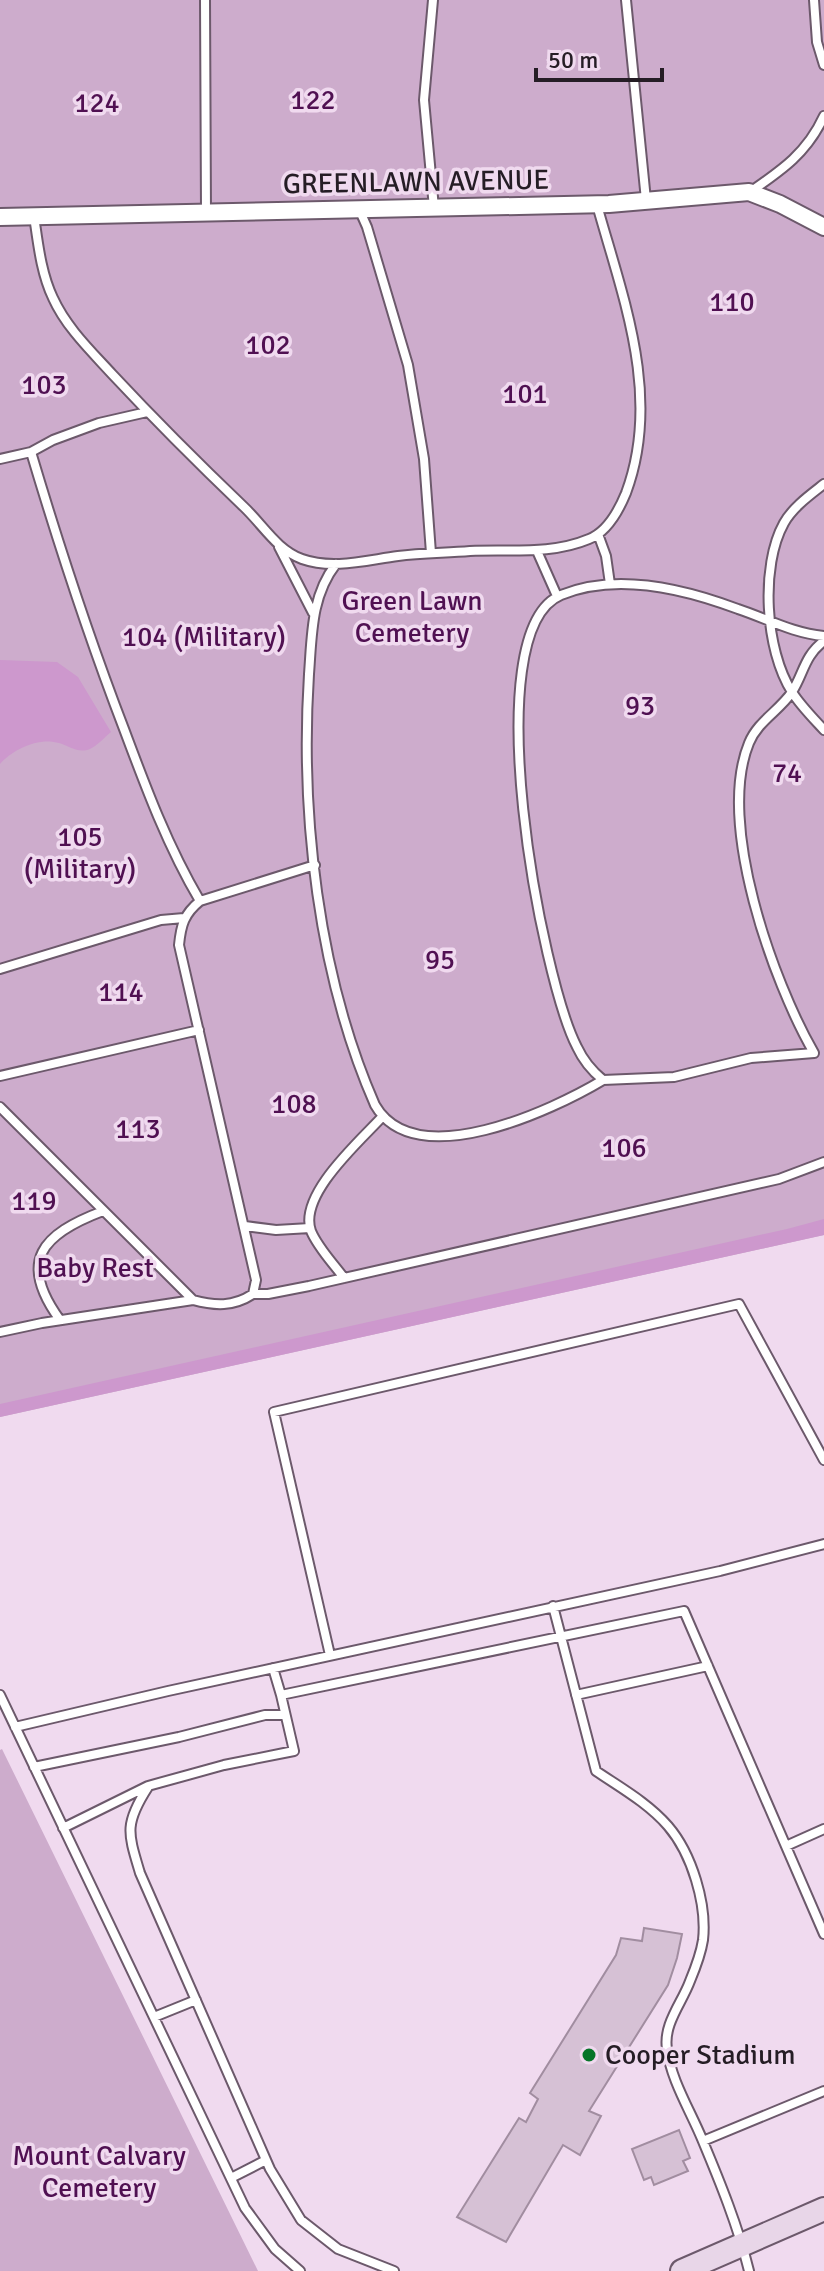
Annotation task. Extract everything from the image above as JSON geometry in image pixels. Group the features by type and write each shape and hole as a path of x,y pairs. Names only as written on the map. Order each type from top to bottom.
{"main road":[{"path":"682,2271 824,2209"}],"street":[{"name":"GREENLAWN AVENUE","path":"0,217 597,205 749,192 780,204 823,228"}],"lane":[{"path":"205,0 206,213"},
{"path":"433,0 424,100 434,208"},
{"path":"626,0 646,201"},
{"path":"814,0 817,42 824,65"},
{"path":"749,192 786,166 814,138 824,116"},
{"path":"807,145 824,139"},
{"path":"278,545 300,559 336,564 431,553 537,551 569,546 598,534 608,524 623,500 635,468 642,410 635,343 597,205"},
{"path":"359,209 408,365 424,459 431,553"},
{"path":"34,216 39,251 53,299 68,323 147,412 257,520 278,545 313,614"},
{"path":"0,459 31,452 74,432 147,412"},
{"path":"31,452 72,585 108,686 162,827 179,866 200,901"},
{"path":"824,484 797,506 784,523 771,570 770,622 782,672 792,692 824,730"},
{"path":"598,534 606,556 610,584"},
{"path":"537,551 557,596"},
{"path":"336,564 322,587 313,614 307,715 315,865 328,950 342,1009 367,1087 382,1117 417,1133 443,1137 467,1134 560,1103 603,1080 674,1077 751,1058 819,1053 778,979 753,899 740,821 742,765 749,743 758,725 792,692 808,657 824,638 803,634 734,607 660,588 621,583 584,587 557,596 541,613 529,640 519,713 522,809 538,917 565,1018 586,1064 603,1080"},
{"path":"253,1294 256,1280 179,945 181,926 187,911 200,901 315,865"},
{"path":"0,969 161,920 184,918"},
{"path":"0,1076 199,1030"},
{"path":"0,1107 193,1300"},
{"path":"344,1278 310,1228 313,1201 321,1187 382,1117"},
{"path":"0,1332 193,1300 213,1306 240,1303 253,1294 268,1294 344,1278 779,1179 824,1162"},
{"path":"60,1320 48,1304 42,1286 37,1268 40,1252 54,1236 83,1218 103,1211"},
{"path":"245,1226 276,1230 310,1228"},
{"path":"330,1655 274,1412 739,1304 824,1460"},
{"path":"15,1727 720,1571 824,1544"},
{"path":"553,1606 596,1771 642,1801 669,1827 689,1862 701,1905 703,1940 690,1982 671,2019 666,2047 676,2080 703,2141 742,2245 749,2271"},
{"path":"281,1695 684,1611 824,1934"},
{"path":"576,1695 708,1666"},
{"path":"63,1828 148,1786 224,1765 294,1751 273,1668"},
{"path":"0,1695 245,2208 275,2249 300,2271"},
{"path":"34,1767 179,1737 265,1715 285,1715"},
{"path":"148,1786 131,1813 130,1838 140,1873 266,2160 301,2220 338,2249 394,2271"},
{"path":"786,1846 824,1829"},
{"path":"154,2017 196,2000"},
{"path":"703,2141 824,2091"},
{"path":"231,2178 266,2160"}],"green space":[{"name":"Green Lawn Cemetery","path":"0,0 824,0 824,1235 0,1417"},
{"name":"Mount Calvary Cemetery","path":"2,1749 258,2271 0,2271"}],"shaded area":[{"path":"0,660 57,662 78,677 111,732 90,749 78,750 51,742 35,743 19,749 0,764"},
{"path":"824,1219 824,1235 0,1417 0,1404"}],"building":[{"name":"Cooper Stadium","path":"644,1928 682,1934 677,1958 668,1985 589,2111 601,2116 580,2155 563,2145 506,2242 457,2217 519,2118 526,2122 538,2099 530,2093 616,1955 621,1938 642,1941"},
{"path":"679,2130 690,2158 683,2161 688,2171 654,2185 651,2177 644,2180 632,2149"}],"place":[{"name":"Cooper Stadium","path":"589,2055"}],"park label":[{"name":"122","path":"313,100"},
{"name":"124","path":"97,103"},
{"name":"110","path":"732,302"},
{"name":"102","path":"268,345"},
{"name":"103","path":"44,385"},
{"name":"101","path":"525,394"},
{"name":"104 (Military)","path":"204,637"},
{"name":"93","path":"640,706"},
{"name":"74","path":"787,773"},
{"name":"105 (Military)","path":"80,853"},
{"name":"95","path":"440,960"},
{"name":"114","path":"121,992"},
{"name":"108","path":"294,1104"},
{"name":"113","path":"138,1129"},
{"name":"106","path":"624,1148"},
{"name":"119","path":"34,1201"},
{"name":"Baby Rest","path":"95,1268"}]}
